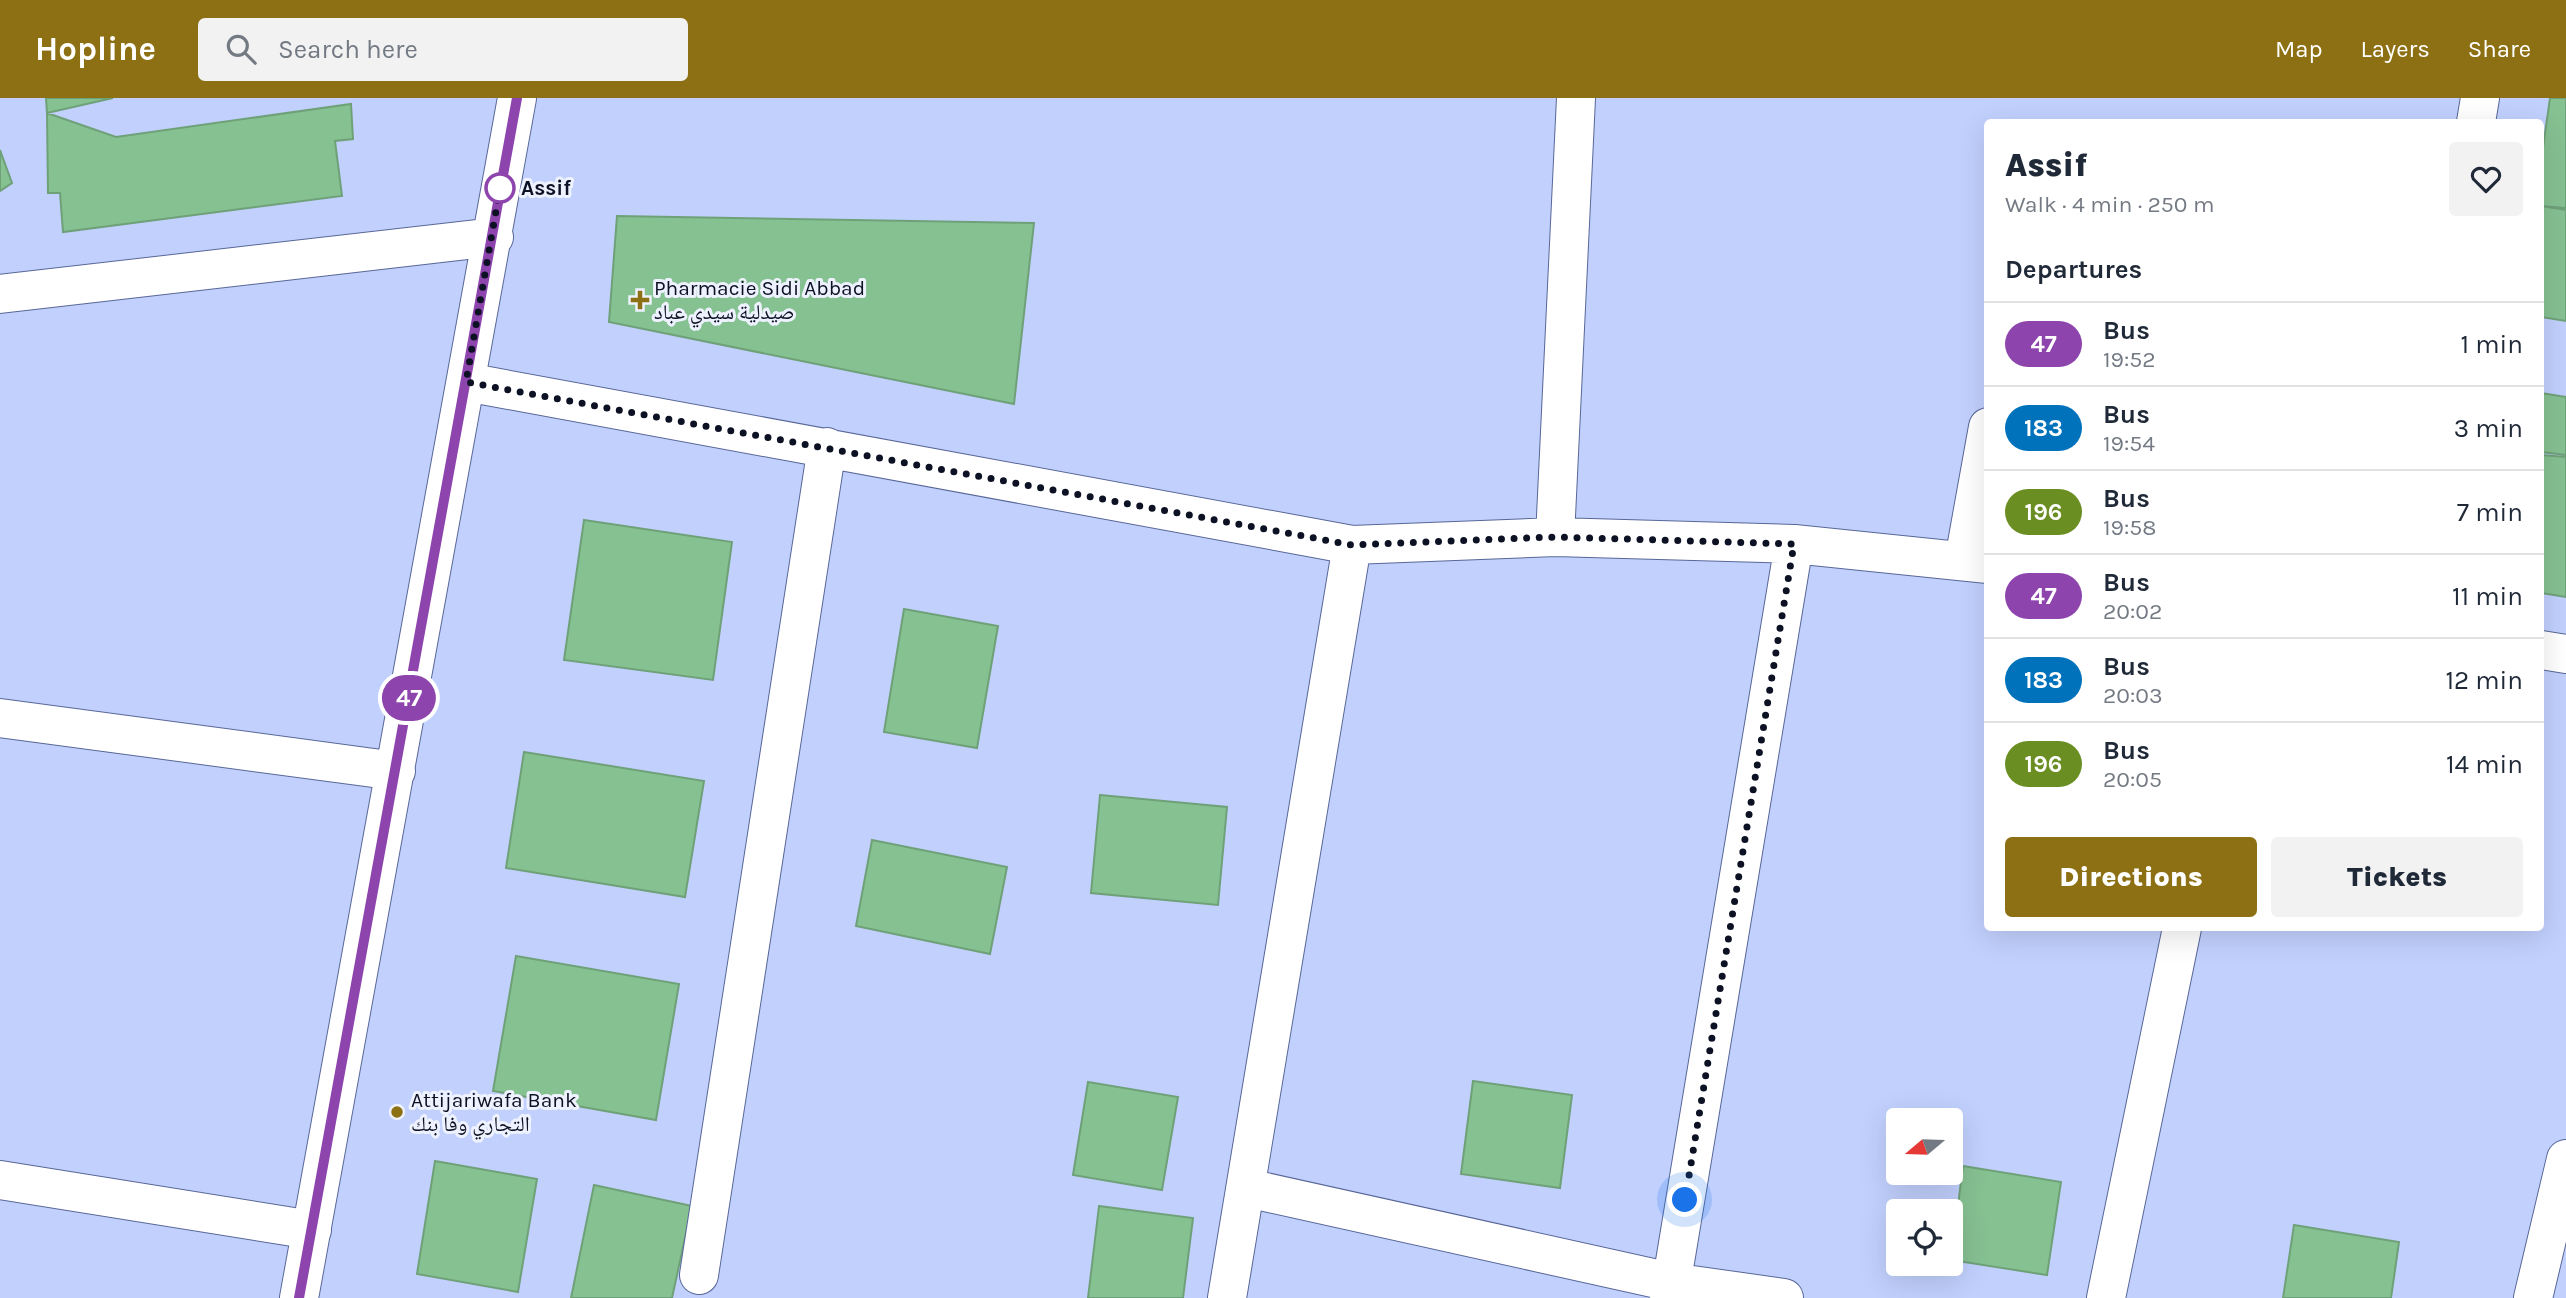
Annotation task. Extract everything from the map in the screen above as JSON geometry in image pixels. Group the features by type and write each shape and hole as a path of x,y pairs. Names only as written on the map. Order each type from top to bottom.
{"street":[{"path":"299,1298 494,237 517,98"},
{"path":"1555,537 1576,98"},
{"path":"2476,119 2480,98"},
{"path":"0,294 494,237"},
{"path":"466,382 1352,545 1555,537 1794,544 1976,562 1984,472"},
{"path":"699,1275 827,447"},
{"path":"1670,1290 1794,544"},
{"path":"1227,1298 1352,545"},
{"path":"2544,650 2566,654"},
{"path":"0,718 396,771"},
{"path":"2106,1298 2181,931"},
{"path":"2533,1298 2566,1159"},
{"path":"0,1180 312,1230"},
{"path":"1247,1188 1670,1290 1784,1298"}],"building":[{"path":"46,98 113,98 47,113"},
{"path":"2550,98 2566,98 2566,210 2544,206 2544,141"},
{"path":"351,104 353,139 335,141 342,196 63,232 60,193 48,193 47,113 116,137"},
{"path":"0,150 12,183 0,191"},
{"path":"2544,206 2566,208 2566,321 2544,317"},
{"path":"617,216 1034,223 1014,404 609,322"},
{"path":"2544,393 2566,397 2566,455 2544,452"},
{"path":"2544,455 2566,457 2566,597 2544,593"},
{"path":"584,520 732,542 713,680 564,660"},
{"path":"904,609 998,626 977,748 884,732"},
{"path":"524,752 704,781 685,897 506,868"},
{"path":"1100,795 1227,807 1218,905 1091,893"},
{"path":"872,840 1007,867 990,954 856,926"},
{"path":"516,956 679,984 656,1120 493,1091"},
{"path":"1473,1081 1572,1095 1560,1188 1461,1174"},
{"path":"1088,1082 1178,1097 1162,1190 1073,1175"},
{"path":"435,1161 537,1179 518,1292 417,1274"},
{"path":"1964,1166 2061,1182 2047,1275 1963,1262 1963,1199 1959,1199 1961,1185 1964,1185"},
{"path":"594,1185 692,1206 672,1298 571,1298"},
{"path":"1099,1206 1193,1218 1183,1298 1088,1298"},
{"path":"2294,1225 2399,1242 2391,1298 2283,1298"}],"bus line":[{"name":"47","path":"299,1298 494,237 517,98"}],"place":[{"name":"Assif","path":"500,188"},
{"name":"Pharmacie Sidi Abbad صيدلية سيدي عباد","path":"640,300"},
{"name":"Attijariwafa Bank التجاري وفا بنك","path":"397,1112"}],"route":[{"path":"500,188 494,237 466,382 1352,545 1555,537 1794,544 1685,1200"}]}
